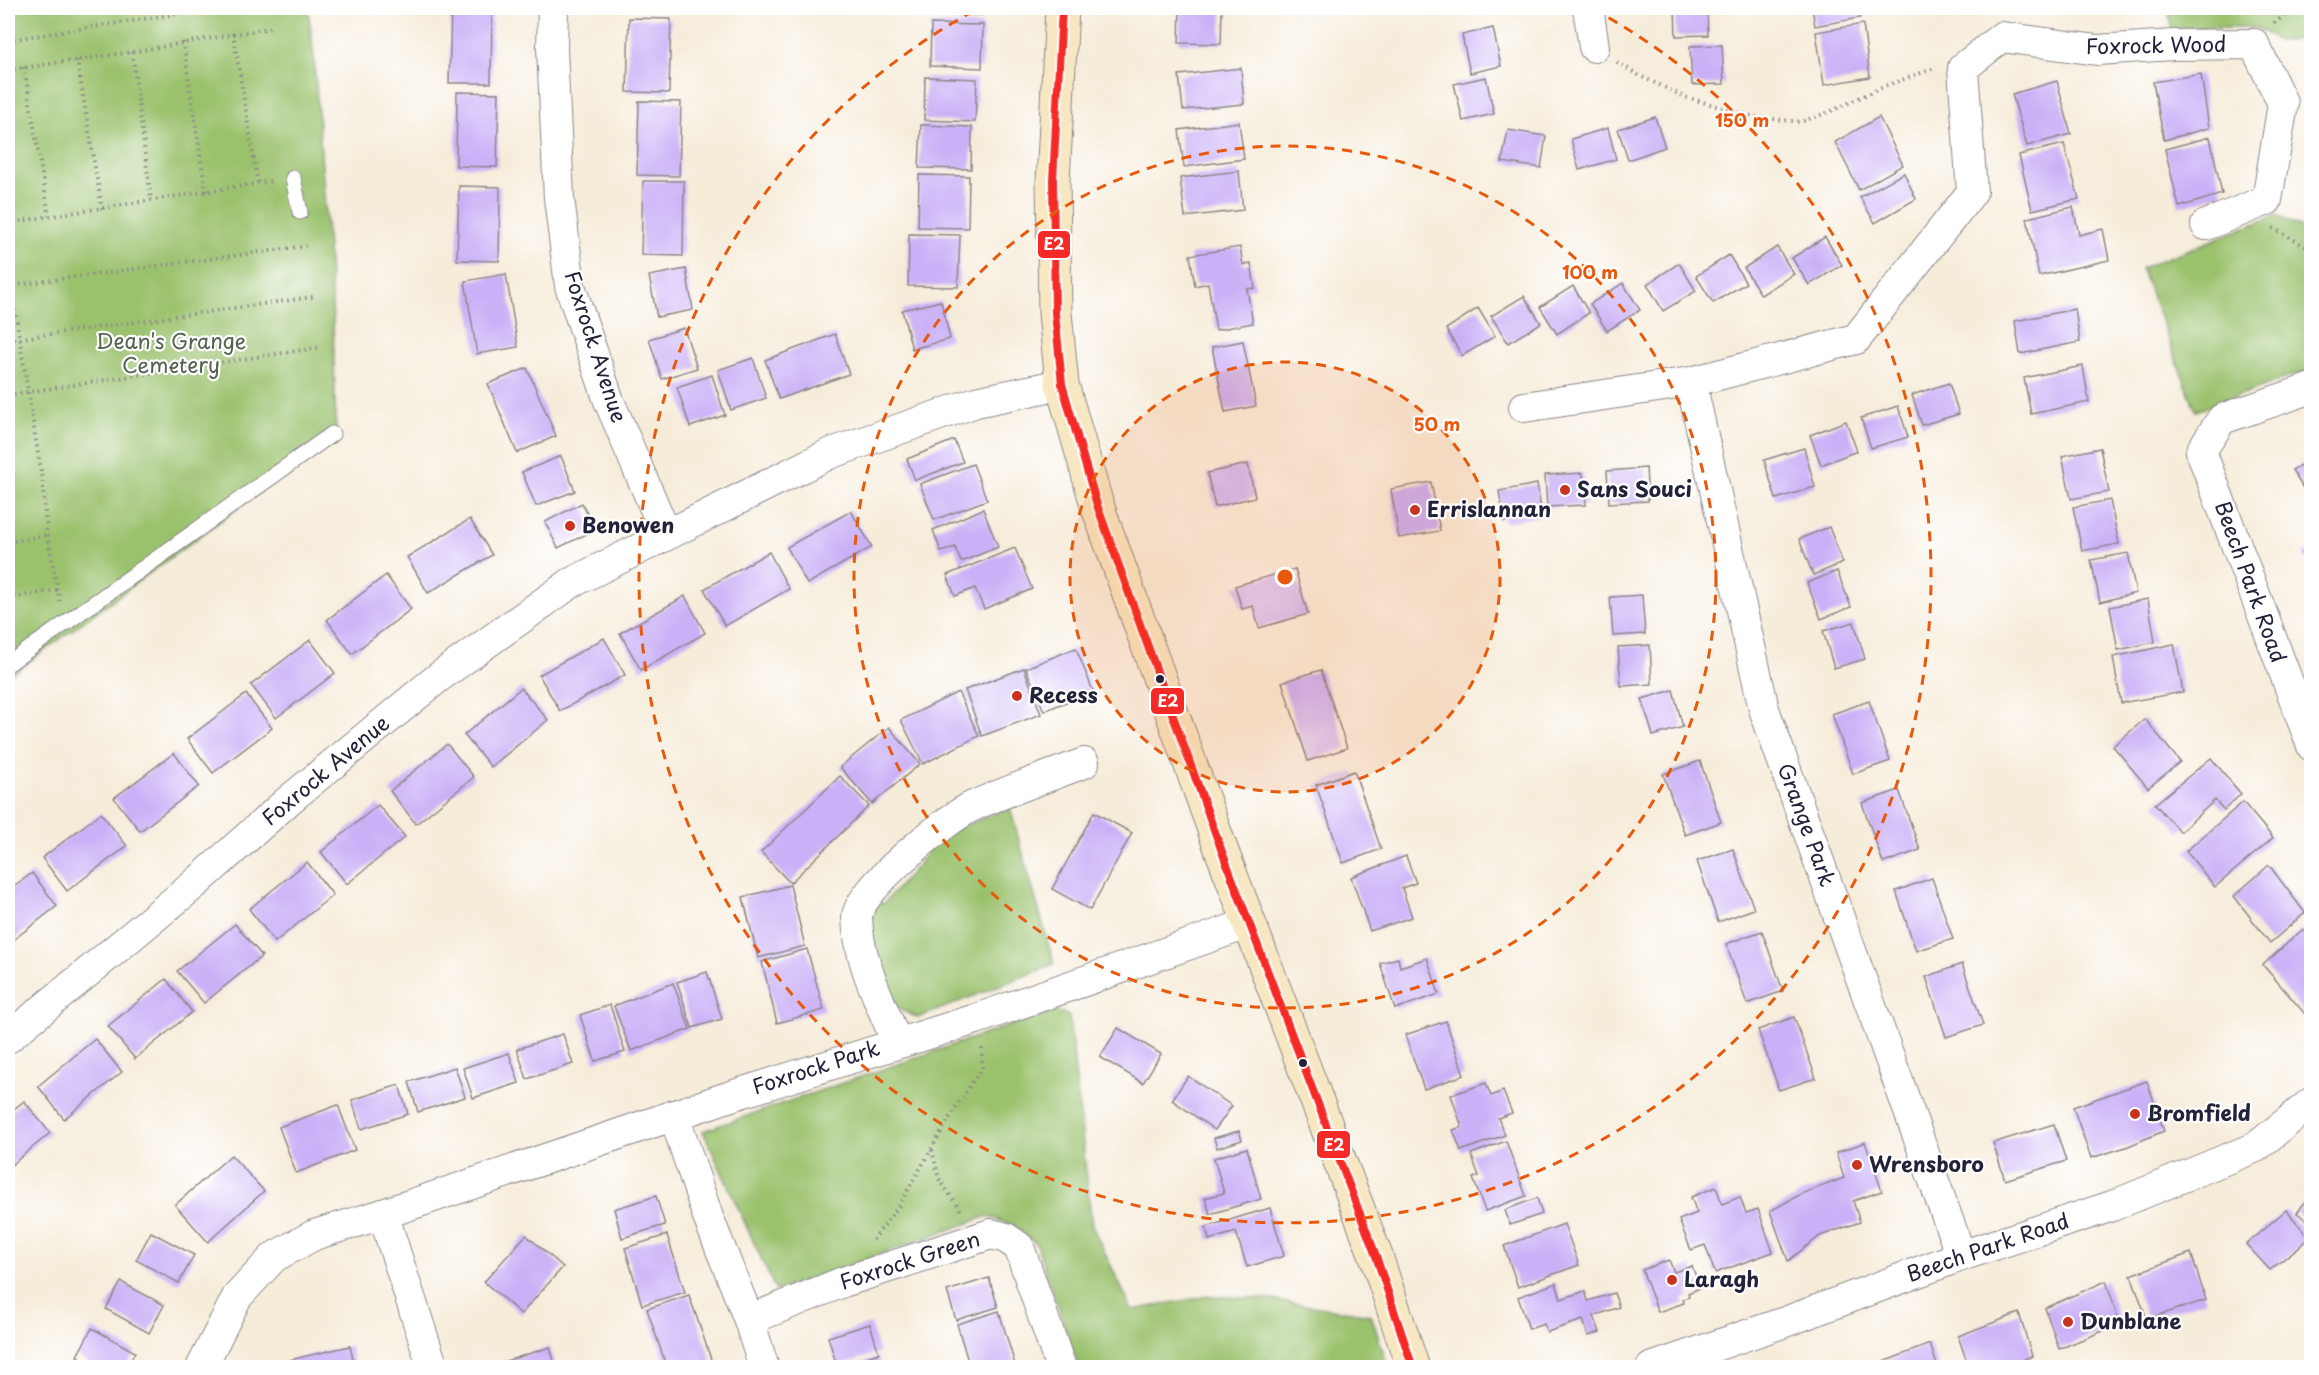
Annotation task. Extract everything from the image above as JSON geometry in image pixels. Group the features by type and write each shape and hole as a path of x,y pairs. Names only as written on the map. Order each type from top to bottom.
{"main road":[{"path":"1062,8 1053,181 1055,313 1062,384 1097,505 1250,923 1376,1256 1413,1368"}],"street":[{"name":"Foxrock Avenue","path":"554,8 552,48 559,198 570,286 609,401 666,534"},
{"path":"1588,8 1594,46"},
{"name":"Foxrock Wood","path":"1963,68 2002,38 2097,50 2173,45 2254,44 2283,104 2266,200 2206,225"},
{"path":"1524,407 1691,382 1856,339 1972,192 1963,68"},
{"name":"Grange Park","path":"1691,382 1764,709 1961,1256"},
{"name":"Foxrock Avenue","path":"8,1038 196,883 289,800 439,676 571,583 829,454 976,402 1062,384"},
{"name":"Beech Park Road","path":"2312,388 2222,419 2201,451 2312,746"},
{"path":"897,1043 862,952 857,914 876,883 930,834 971,807 1084,763"},
{"name":"Foxrock Park","path":"201,1368 237,1297 274,1257 314,1235 383,1214 674,1115 976,1019 1250,923"},
{"name":"Beech Park Road","path":"1651,1368 1785,1322 1961,1256 2112,1206 2256,1147 2312,1102"},
{"path":"674,1115 708,1217 749,1320 764,1368"},
{"path":"383,1214 433,1368"},
{"name":"Foxrock Green","path":"749,1320 843,1282 983,1234 991,1234 1006,1238 1019,1247 1061,1368"}],"lane":[{"path":"293,177 300,212"},
{"path":"8,664 332,434"}],"path":[{"path":"8,40 215,8"},
{"path":"2271,25 2295,8"},
{"path":"8,70 132,52 270,28"},
{"path":"233,33 258,183"},
{"path":"183,42 206,192"},
{"path":"1594,46 1638,75 1685,97 1755,117 1801,122 1941,65 1963,68"},
{"path":"132,52 151,200"},
{"path":"77,60 102,210"},
{"path":"24,67 49,216"},
{"path":"8,223 102,210 293,177"},
{"path":"2271,227 2312,250"},
{"path":"9,286 306,246"},
{"path":"8,268 9,286 20,338 42,477 47,535 65,623"},
{"path":"8,340 313,297"},
{"path":"8,395 322,347"},
{"path":"8,542 47,535"},
{"path":"8,598 58,590"},
{"path":"871,1243 898,1207 954,1110 982,1068 983,1051 976,1019"},
{"path":"932,1150 939,1179 955,1204 983,1234"}],"green space":[{"name":"Dean's Grange Cemetery","path":"8,8 308,8 314,58 333,318 336,436 8,677"},
{"path":"2168,8 2311,8 2311,37 2278,41 2257,28 2171,28"},
{"path":"2277,215 2311,233 2311,369 2196,411 2141,268"},
{"path":"1010,808 1054,964 918,1018 895,1007 865,931 875,899 883,904 920,863 937,836"},
{"path":"1055,1010 1069,1016 1092,1226 1132,1310 1209,1296 1265,1299 1371,1315 1388,1367 1271,1367 1267,1359 1240,1368 1079,1367 1036,1244 1014,1226 988,1216 776,1291 703,1131"}],"building":[{"path":"451,8 492,9 491,83 449,83"},
{"path":"931,8 982,8 982,15 930,14"},
{"path":"1180,8 1222,8 1221,44 1179,43"},
{"path":"1675,8 1707,8 1708,35 1676,36"},
{"path":"1812,8 1858,8 1860,18 1815,26"},
{"path":"629,18 671,19 669,93 627,92"},
{"path":"931,24 983,25 982,68 930,66"},
{"path":"1863,24 1870,77 1824,85 1816,32"},
{"path":"1493,28 1501,66 1470,73 1462,35"},
{"path":"1722,45 1724,84 1692,85 1690,46"},
{"path":"1241,68 1244,104 1183,110 1179,75"},
{"path":"2201,74 2209,128 2164,140 2153,82"},
{"path":"925,77 977,79 975,122 924,120"},
{"path":"1486,77 1494,114 1463,121 1454,84"},
{"path":"2057,81 2071,134 2027,146 2012,94"},
{"path":"457,92 499,93 497,167 456,166"},
{"path":"639,101 681,102 679,176 637,175"},
{"path":"1655,117 1665,147 1628,160 1618,129"},
{"path":"1879,117 1903,165 1859,190 1835,142"},
{"path":"1239,122 1244,159 1184,167 1179,130"},
{"path":"921,125 972,127 971,169 919,168"},
{"path":"1608,128 1616,159 1579,170 1571,139"},
{"path":"1508,130 1546,136 1541,168 1502,162"},
{"path":"2210,137 2222,194 2179,207 2165,149"},
{"path":"2064,144 2079,199 2032,210 2019,155"},
{"path":"1239,171 1243,210 1185,217 1180,178"},
{"path":"1904,173 1916,199 1875,223 1860,197"},
{"path":"919,175 969,176 968,228 918,227"},
{"path":"643,181 684,181 683,256 641,255"},
{"path":"459,186 500,187 499,261 457,260"},
{"path":"2073,207 2079,235 2103,229 2109,260 2039,276 2027,218"},
{"path":"909,234 960,235 958,287 908,286"},
{"path":"1825,237 1842,265 1809,285 1792,258"},
{"path":"1240,247 1243,265 1251,263 1255,288 1247,289 1253,323 1216,330 1208,283 1195,286 1190,255"},
{"path":"1777,247 1794,274 1761,295 1744,268"},
{"path":"1729,255 1746,283 1713,303 1696,276"},
{"path":"1679,263 1696,291 1663,311 1647,284"},
{"path":"686,269 693,310 657,317 649,276"},
{"path":"506,274 518,347 477,354 465,281"},
{"path":"1623,283 1640,310 1607,331 1590,304"},
{"path":"1573,286 1589,313 1557,334 1540,307"},
{"path":"1524,296 1541,323 1508,343 1491,316"},
{"path":"941,301 950,339 912,349 902,310"},
{"path":"1478,308 1495,336 1462,356 1446,329"},
{"path":"2075,309 2080,342 2020,354 2015,321"},
{"path":"684,328 697,368 662,379 649,339"},
{"path":"835,334 849,374 779,399 765,360"},
{"path":"1243,341 1256,406 1225,412 1212,347"},
{"path":"753,358 766,398 731,410 718,370"},
{"path":"2083,366 2089,402 2031,414 2024,378"},
{"path":"527,368 556,436 517,453 488,384"},
{"path":"712,375 725,415 690,427 677,387"},
{"path":"1949,383 1959,414 1922,425 1912,395"},
{"path":"1898,406 1908,437 1871,448 1861,418"},
{"path":"1846,421 1857,451 1821,465 1810,435"},
{"path":"954,440 963,462 915,480 907,459"},
{"path":"1804,448 1815,487 1776,499 1764,460"},
{"path":"2100,448 2109,492 2071,499 2062,456"},
{"path":"561,456 575,491 536,506 522,472"},
{"path":"2312,458 2312,503 2292,470"},
{"path":"973,464 987,500 934,520 920,484"},
{"path":"1248,464 1255,497 1215,507 1207,473"},
{"path":"1646,468 1648,501 1609,503 1607,471"},
{"name":"Sans Souci","path":"1583,473 1586,505 1547,507 1545,475"},
{"name":"Errislannan","path":"1431,482 1440,531 1399,538 1391,489"},
{"path":"1537,484 1542,516 1504,522 1499,491"},
{"path":"2110,500 2119,544 2082,551 2073,507"},
{"name":"Benowen","path":"582,503 595,530 558,548 545,522"},
{"path":"983,509 998,547 961,562 955,547 941,552 933,530"},
{"path":"851,511 872,547 807,584 787,547"},
{"path":"470,519 492,555 428,593 407,557"},
{"path":"1829,527 1843,563 1813,575 1799,539"},
{"path":"2312,546 2312,568 2302,554"},
{"path":"1015,548 1032,589 984,609 975,588 955,596 947,575"},
{"path":"769,552 789,589 725,626 704,589"},
{"path":"2128,553 2136,593 2100,602 2091,560"},
{"path":"1295,569 1308,614 1259,628 1253,606 1242,609 1235,586"},
{"path":"1837,571 1851,607 1821,619 1807,583"},
{"path":"386,575 411,609 352,654 327,620"},
{"path":"1642,595 1645,634 1613,636 1610,597"},
{"path":"685,596 705,633 641,670 620,633"},
{"path":"2148,599 2155,642 2118,650 2110,607"},
{"path":"1854,622 1865,659 1834,668 1823,631"},
{"path":"604,638 625,675 560,711 539,675"},
{"path":"310,640 335,673 276,718 251,685"},
{"path":"2174,644 2183,692 2121,703 2113,657"},
{"path":"1650,645 1652,684 1621,686 1618,647"},
{"path":"1076,648 1093,691 1044,711 1026,668"},
{"path":"1024,668 1041,714 982,736 965,690"},
{"path":"1321,670 1347,748 1308,761 1282,682"},
{"path":"521,688 548,720 491,767 464,735"},
{"path":"1673,690 1683,727 1653,736 1642,699"},
{"path":"958,692 979,736 923,764 901,720"},
{"path":"246,694 272,728 213,773 187,739"},
{"path":"1869,701 1890,761 1853,774 1832,714"},
{"path":"2145,719 2180,762 2148,788 2113,746"},
{"path":"889,727 920,764 872,804 840,767"},
{"path":"447,744 474,777 416,824 390,791"},
{"path":"174,753 199,786 140,831 114,798"},
{"path":"2211,758 2241,794 2224,810 2215,800 2180,832 2155,804"},
{"path":"1700,761 1721,822 1685,835 1663,774"},
{"path":"1354,771 1381,849 1343,863 1316,785"},
{"path":"840,776 869,806 790,883 761,852"},
{"path":"1899,790 1920,850 1883,863 1862,803"},
{"path":"2243,802 2273,838 2215,887 2186,851"},
{"path":"378,805 405,837 347,884 321,852"},
{"path":"1094,812 1132,833 1090,910 1052,889"},
{"path":"101,813 127,846 67,891 42,858"},
{"path":"1733,849 1754,909 1718,922 1697,861"},
{"path":"1406,856 1416,883 1402,888 1412,917 1370,931 1351,877"},
{"path":"307,862 333,895 275,942 249,909"},
{"path":"2269,865 2305,913 2270,943 2234,896"},
{"path":"32,873 57,906 8,944 8,891"},
{"path":"1932,878 1953,939 1916,951 1896,891"},
{"path":"790,885 805,946 758,958 743,897"},
{"path":"235,924 262,956 204,1003 177,971"},
{"path":"2303,929 2312,939 2312,1009 2305,1014 2263,965"},
{"path":"1762,931 1783,991 1747,1004 1726,944"},
{"path":"807,949 824,1010 777,1023 762,962"},
{"path":"1398,958 1400,967 1427,958 1439,994 1395,1009 1380,963"},
{"path":"1962,964 1983,1025 1946,1037 1926,977"},
{"path":"707,972 722,1019 692,1028 677,982"},
{"path":"166,979 192,1012 135,1059 108,1026"},
{"path":"673,983 690,1029 631,1051 614,1006"},
{"path":"610,1005 625,1052 595,1061 580,1015"},
{"path":"1794,1017 1816,1078 1779,1090 1758,1030"},
{"path":"1446,1021 1464,1075 1424,1089 1405,1035"},
{"path":"1118,1028 1161,1054 1143,1083 1100,1057"},
{"path":"563,1034 573,1064 527,1079 517,1049"},
{"path":"95,1039 122,1072 64,1119 38,1086"},
{"path":"509,1053 519,1083 473,1098 463,1068"},
{"path":"455,1067 465,1097 418,1112 409,1082"},
{"path":"1188,1076 1232,1106 1215,1130 1172,1100"},
{"path":"2147,1081 2164,1131 2126,1147 2091,1158 2073,1107"},
{"path":"1486,1083 1491,1096 1503,1091 1512,1113 1498,1118 1505,1135 1461,1151 1453,1130 1462,1127 1451,1095"},
{"path":"399,1085 408,1114 361,1129 352,1100"},
{"path":"24,1101 50,1133 8,1168 8,1114"},
{"path":"338,1105 355,1150 296,1173 279,1127"},
{"path":"2054,1124 2066,1161 2005,1180 1993,1143"},
{"path":"1239,1131 1242,1140 1217,1148 1214,1138"},
{"path":"1506,1141 1526,1196 1485,1211 1473,1178 1479,1176 1471,1154"},
{"path":"1865,1142 1882,1191 1853,1201 1860,1222 1820,1236 1788,1261 1770,1211 1801,1194 1844,1178 1836,1153"},
{"path":"1247,1148 1261,1199 1210,1214 1205,1198 1224,1193 1214,1158"},
{"path":"231,1155 264,1191 208,1242 175,1205"},
{"path":"1716,1187 1722,1204 1740,1197 1746,1213 1758,1209 1773,1252 1715,1273 1705,1245 1691,1250 1679,1220 1697,1213 1691,1197"},
{"path":"2312,1192 2312,1223 2297,1213"},
{"path":"656,1196 665,1225 622,1238 614,1209"},
{"path":"1537,1198 1542,1214 1510,1225 1505,1210"},
{"path":"1270,1208 1284,1256 1247,1267 1236,1232 1209,1240 1206,1227"},
{"path":"2286,1210 2310,1238 2270,1270 2246,1244"},
{"path":"1564,1224 1579,1265 1518,1287 1504,1246"},
{"path":"151,1232 194,1255 179,1283 136,1260"},
{"path":"526,1235 563,1267 521,1314 484,1282"},
{"path":"667,1235 685,1292 642,1305 625,1248"},
{"path":"2191,1253 2206,1300 2147,1319 2131,1275"},
{"name":"Laragh","path":"1669,1260 1674,1272 1692,1266 1700,1288 1688,1293 1689,1297 1683,1299 1684,1303 1658,1312 1642,1270"},
{"path":"989,1278 998,1307 956,1320 947,1291"},
{"path":"2106,1281 2120,1324 2059,1349 2045,1308"},
{"path":"121,1282 164,1305 149,1333 106,1309"},
{"path":"1556,1283 1561,1299 1585,1291 1588,1301 1614,1293 1619,1307 1594,1316 1600,1332 1588,1336 1583,1320 1547,1332 1544,1324 1529,1329 1518,1297"},
{"path":"689,1295 714,1368 667,1368 647,1309"},
{"path":"999,1311 1016,1368 970,1368 957,1324"},
{"path":"2019,1313 2032,1356 2003,1368 1969,1368 1958,1336"},
{"path":"870,1324 879,1353 837,1366 828,1337"},
{"path":"92,1328 135,1352 126,1368 98,1368 77,1356"},
{"path":"1930,1344 1938,1368 1870,1368 1870,1367"},
{"path":"350,1346 355,1368 290,1368 289,1360"},
{"path":"550,1347 556,1368 505,1368 503,1362"},
{"path":"878,1357 882,1368 849,1368 849,1367"}],"transit line":[{"name":"E2","path":"1062,8 1053,181 1055,313 1062,384 1097,505 1221,849 1376,1256 1413,1368"}],"place":[{"name":"Sans Souci","path":"1565,490"},
{"name":"Errislannan","path":"1415,510"},
{"name":"Benowen","path":"570,526"},
{"name":"Recess","path":"1017,696"},
{"name":"Bromfield","path":"2135,1114"},
{"name":"Wrensboro","path":"1857,1165"},
{"name":"Laragh","path":"1672,1280"},
{"name":"Dunblane","path":"2068,1322"}]}
